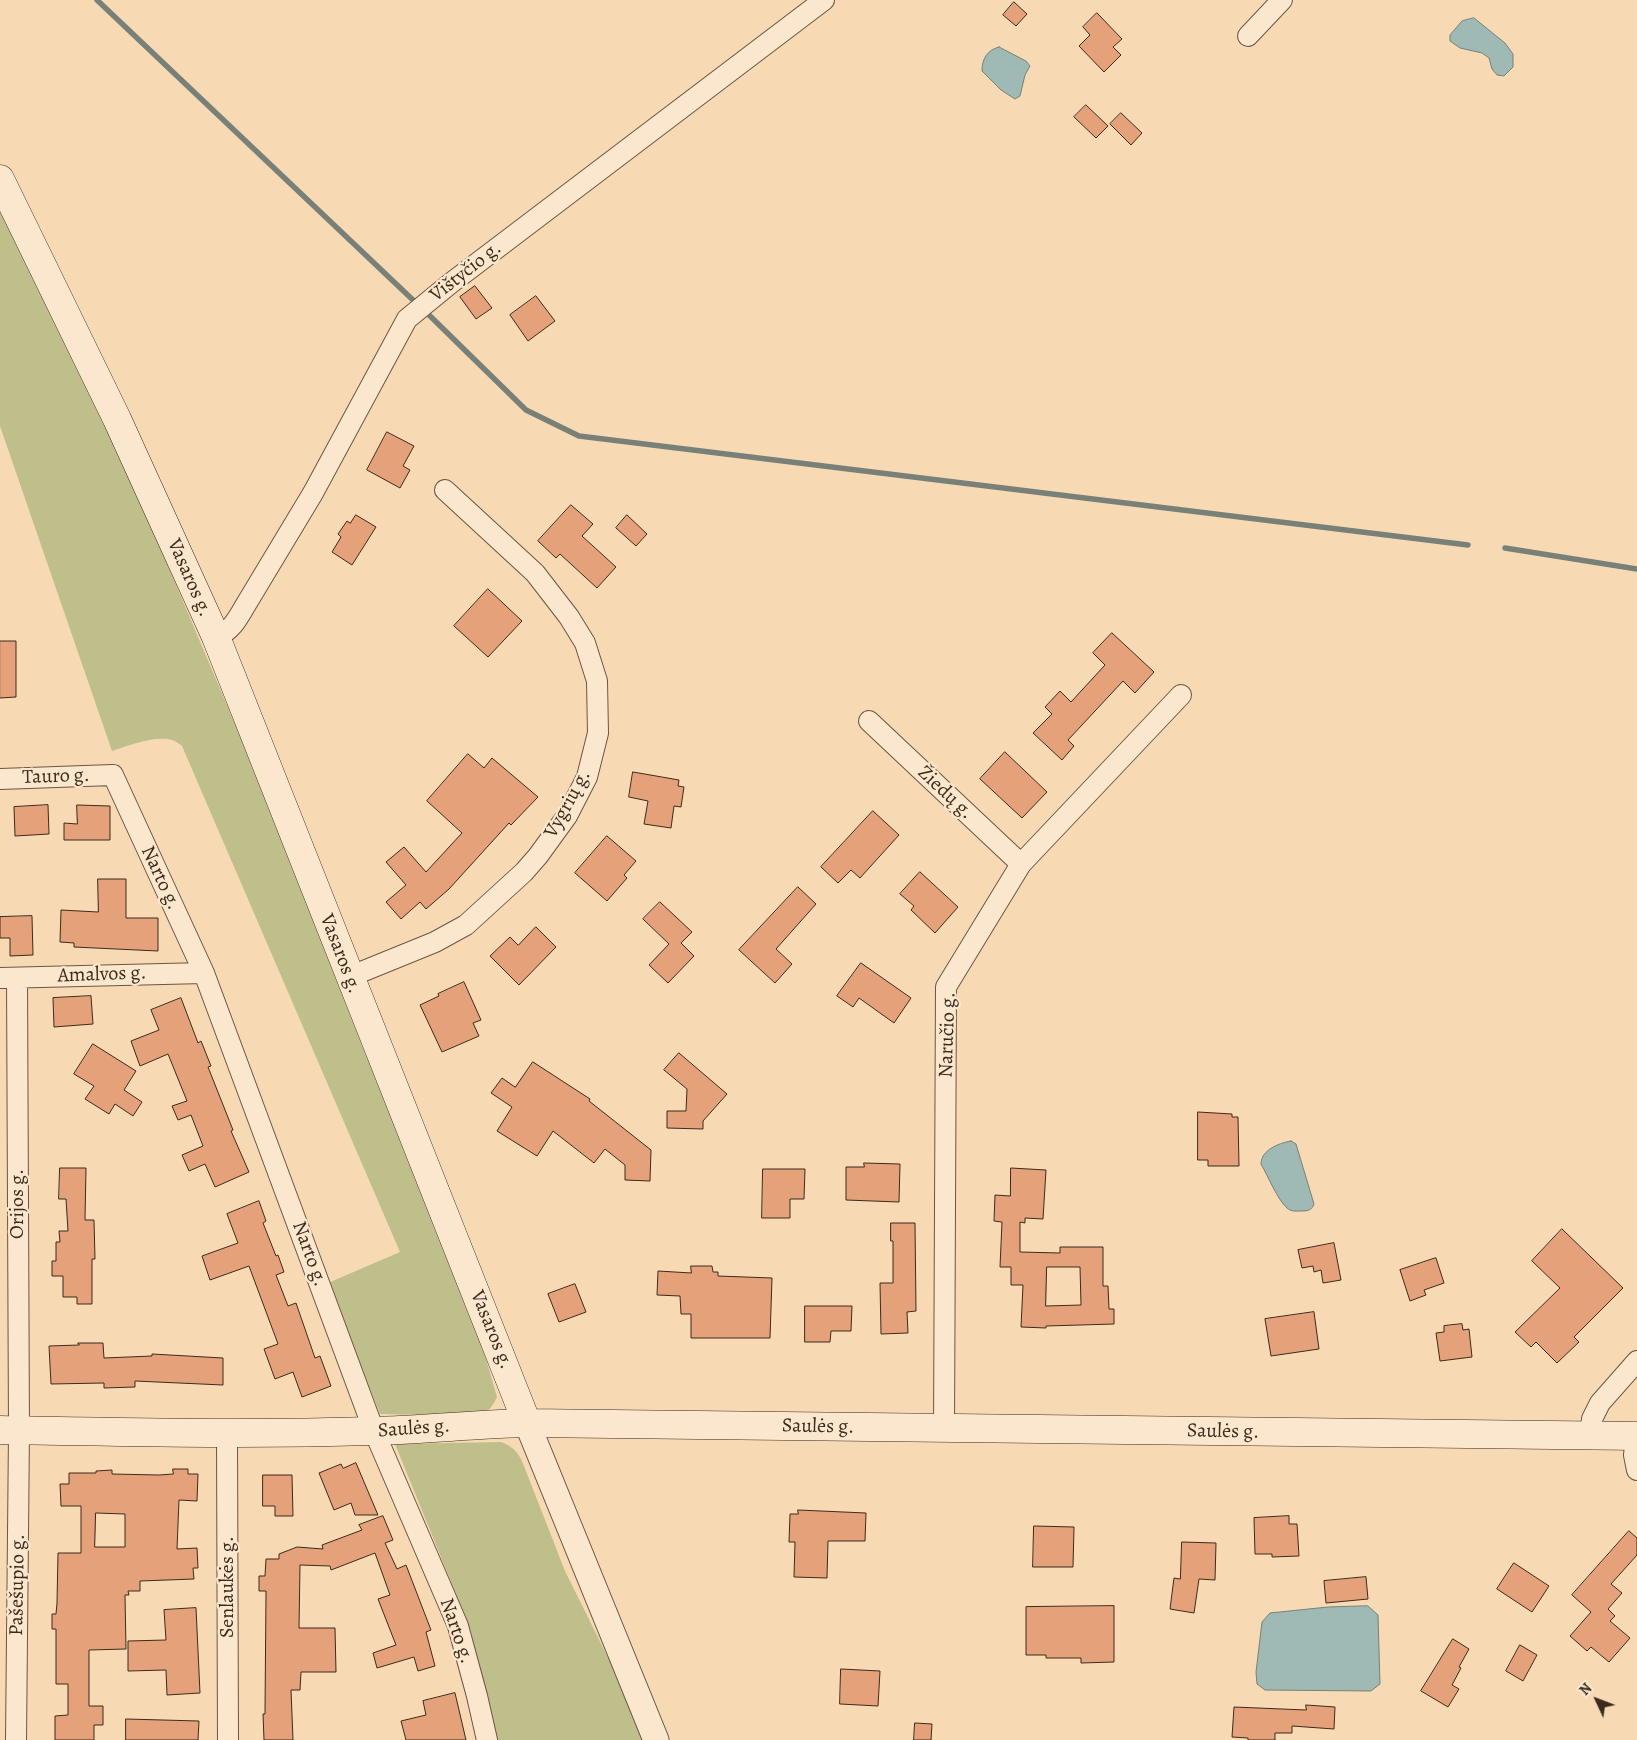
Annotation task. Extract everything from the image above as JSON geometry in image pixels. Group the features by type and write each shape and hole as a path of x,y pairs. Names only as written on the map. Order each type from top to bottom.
{"main road":[{"name":"Vasaros g.","path":"0,179 118,419 216,637 349,978 527,1423"},
{"name":"Saulės g.","path":"10,1431 228,1434 374,1431 527,1423 1636,1436"}],"street":[{"name":"Vištyčio g.","path":"216,637 226,633 235,623 313,493 407,319 473,266 824,0"},
{"path":"1248,36 1282,0"},
{"name":"Vygrių g.","path":"349,978 435,942 466,925 524,872 567,816 586,777 598,733 597,681 585,643 535,573 445,490"},
{"name":"Naručio g.","path":"944,1428 946,987 1021,864 1181,695"},
{"name":"Žiedų g.","path":"868,721 1021,864"},
{"name":"Tauro g.","path":"0,779 113,775"},
{"name":"Narto g.","path":"113,775 204,973 374,1431 458,1626 487,1740"},
{"name":"Amalvos g.","path":"9,978 204,973"},
{"name":"Orijos g.","path":"9,978 10,1431"},
{"path":"1590,1434 1592,1419 1600,1403 1637,1361"},
{"name":"Vasaros g.","path":"527,1423 656,1740"},
{"name":"Pašešupio g.","path":"10,1431 16,1740"},
{"name":"Senlaukės g.","path":"228,1434 228,1740"},
{"path":"1636,1436 1634,1455 1637,1470"}],"green space":[{"path":"0,208 47,301 154,533 257,776 355,1028 477,1328 497,1397 489,1409 477,1416 380,1414 328,1283 400,1252 182,746 172,740 158,739 112,751 0,426"},
{"path":"501,1442 514,1449 522,1461 565,1571 627,1696 644,1740 495,1740 471,1631 395,1444"}],"water":[{"path":"1474,18 1505,43 1513,54 1513,67 1504,76 1497,75 1492,69 1489,58 1482,53 1460,48 1450,41 1450,35 1462,21"},
{"path":"999,47 1026,61 1030,66 1025,75 1020,96 1015,99 1001,90 982,71 986,56 991,50"},
{"path":"1291,1141 1296,1144 1314,1204 1312,1208 1304,1211 1290,1210 1283,1204 1261,1164 1267,1151 1276,1145"},
{"path":"1368,1606 1378,1615 1380,1684 1371,1691 1265,1690 1257,1684 1256,1672 1262,1622 1270,1613 1328,1607"}],"building":[{"path":"1014,2 1027,14 1016,26 1003,15"},
{"path":"1097,13 1122,39 1113,47 1121,55 1104,72 1079,46 1090,35 1083,27"},
{"path":"1086,105 1108,126 1096,138 1074,117"},
{"path":"1121,113 1142,133 1131,145 1110,124"},
{"path":"475,286 492,308 476,319 460,297"},
{"path":"536,296 555,321 528,341 510,315"},
{"path":"387,432 414,446 403,466 410,470 400,488 367,470"},
{"path":"571,505 593,524 582,536 616,567 597,588 560,554 556,558 538,541"},
{"path":"356,515 376,527 352,565 332,552 341,537 338,534 347,521 350,523"},
{"path":"627,515 647,534 636,546 616,528"},
{"path":"488,589 522,621 488,657 454,626"},
{"path":"1112,633 1154,672 1135,693 1123,681 1068,740 1074,746 1062,760 1033,733 1052,714 1045,707 1060,691 1071,702 1105,665 1093,653"},
{"path":"0,641 16,641 16,697 0,698"},
{"path":"1005,752 1047,792 1022,818 980,779"},
{"path":"468,754 484,768 492,758 538,797 511,825 509,823 449,889 426,909 420,902 401,919 386,902 406,885 386,862 404,847 426,872 462,833 427,801"},
{"path":"633,772 679,780 678,786 684,787 681,807 674,806 671,828 644,824 648,801 629,797"},
{"path":"48,805 49,834 15,836 14,807"},
{"path":"77,805 110,806 110,840 64,840 64,823 77,824"},
{"path":"873,811 899,835 860,878 851,870 838,883 821,867"},
{"path":"607,836 636,861 624,875 627,878 607,901 575,873"},
{"path":"920,872 958,907 935,933 911,910 914,906 900,894"},
{"path":"98,879 126,879 126,918 158,918 158,951 74,947 74,943 60,942 61,910 98,912"},
{"path":"798,887 816,904 776,949 792,964 775,983 739,950"},
{"path":"660,902 692,932 681,943 694,956 668,983 649,965 669,944 643,919"},
{"path":"32,916 33,955 10,956 10,938 0,938 0,917"},
{"path":"536,927 556,947 519,985 490,956 510,937 518,945"},
{"path":"861,963 911,998 894,1023 859,998 853,1007 837,996"},
{"path":"464,982 481,1020 473,1023 479,1036 442,1052 420,1005"},
{"path":"91,996 93,1024 54,1027 53,998"},
{"path":"181,998 198,1043 201,1041 211,1066 208,1067 233,1130 231,1131 249,1172 215,1187 205,1164 189,1171 182,1155 203,1146 191,1115 178,1120 172,1106 187,1101 168,1054 140,1066 131,1041 159,1030 151,1010"},
{"path":"93,1044 136,1071 124,1090 142,1102 133,1116 115,1104 109,1114 85,1099 94,1086 74,1074"},
{"path":"679,1053 727,1094 703,1121 703,1129 667,1128 667,1111 686,1111 687,1089 664,1070"},
{"path":"533,1062 590,1099 589,1101 651,1150 650,1181 625,1180 625,1165 605,1149 594,1163 553,1131 537,1156 497,1131 512,1107 491,1093 502,1078 515,1087"},
{"path":"1198,1112 1232,1114 1232,1117 1238,1117 1239,1166 1208,1166 1208,1160 1198,1160"},
{"path":"864,1163 900,1164 899,1202 846,1200 846,1167 864,1167"},
{"path":"60,1168 86,1168 85,1220 94,1220 95,1259 92,1259 92,1304 77,1304 77,1297 63,1297 63,1276 52,1276 52,1261 56,1261 56,1242 60,1242 59,1231 68,1231 66,1199 59,1199"},
{"path":"1011,1168 1046,1170 1043,1219 1025,1218 1025,1223 1020,1222 1020,1252 1060,1253 1060,1247 1103,1247 1103,1286 1108,1286 1109,1309 1114,1309 1114,1324 1046,1326 1046,1328 1021,1327 1023,1285 1011,1285 1011,1267 1000,1267 1002,1222 994,1221 995,1195 1010,1196","holes":["1047,1267 1080,1267 1081,1305 1046,1306"]},
{"path":"763,1169 805,1169 804,1199 790,1199 790,1218 762,1218"},
{"path":"259,1201 266,1221 263,1223 284,1272 276,1275 288,1306 296,1303 315,1358 320,1356 331,1386 302,1397 293,1372 275,1379 264,1349 278,1344 249,1266 210,1280 202,1256 238,1243 227,1214"},
{"path":"891,1223 915,1223 916,1311 907,1312 908,1333 881,1334 880,1283 893,1283"},
{"path":"1562,1229 1623,1288 1574,1337 1579,1342 1557,1363 1536,1342 1531,1347 1515,1332 1560,1288 1532,1261"},
{"path":"1334,1243 1341,1280 1323,1283 1321,1270 1314,1272 1313,1266 1302,1268 1298,1250"},
{"path":"1436,1258 1444,1283 1424,1290 1426,1295 1410,1301 1400,1270"},
{"path":"691,1266 712,1266 713,1272 718,1272 718,1276 772,1278 770,1338 691,1338 691,1314 681,1314 680,1296 657,1295 658,1271 691,1273"},
{"path":"575,1284 586,1312 559,1322 548,1294"},
{"path":"805,1306 852,1306 851,1331 831,1331 830,1342 805,1342"},
{"path":"1314,1312 1319,1349 1271,1356 1265,1319"},
{"path":"1462,1324 1463,1330 1469,1329 1472,1357 1440,1361 1436,1333 1444,1332 1444,1326"},
{"path":"78,1343 103,1343 104,1358 152,1356 152,1354 223,1358 223,1385 135,1381 135,1387 104,1388 104,1383 51,1384 49,1346 79,1345"},
{"path":"356,1463 378,1515 355,1515 351,1503 334,1510 319,1473 341,1464 343,1468"},
{"path":"173,1469 188,1469 188,1474 198,1474 197,1501 179,1500 177,1549 197,1548 198,1568 193,1568 194,1579 140,1581 140,1591 128,1591 129,1595 125,1595 126,1649 89,1650 89,1706 103,1706 103,1725 94,1725 94,1740 55,1740 55,1716 68,1715 68,1684 56,1684 56,1629 52,1629 52,1614 56,1614 57,1603 58,1553 81,1553 81,1506 61,1506 60,1484 69,1484 69,1473 96,1473 96,1471 112,1470 112,1474 173,1474","holes":["96,1513 125,1514 125,1547 95,1547"]},
{"path":"263,1475 292,1475 293,1516 275,1516 275,1506 263,1506"},
{"path":"798,1510 866,1513 865,1541 828,1541 827,1578 794,1577 795,1542 789,1542 790,1514 798,1514"},
{"path":"383,1516 393,1540 385,1543 397,1569 406,1565 431,1630 426,1632 435,1666 418,1671 414,1657 377,1668 373,1653 396,1645 378,1599 390,1595 375,1553 331,1570 330,1566 300,1565 299,1628 335,1628 336,1672 301,1672 300,1690 291,1690 293,1740 264,1740 266,1591 259,1591 259,1576 265,1576 266,1559 279,1559 279,1554 297,1547 323,1549 322,1545 362,1530 359,1525"},
{"path":"1289,1516 1289,1524 1297,1524 1299,1556 1272,1557 1272,1554 1255,1554 1254,1518"},
{"path":"1034,1526 1074,1527 1073,1567 1033,1567"},
{"path":"1629,1531 1637,1538 1637,1555 1611,1584 1622,1593 1608,1609 1615,1616 1610,1621 1630,1638 1609,1662 1591,1647 1587,1651 1570,1636 1591,1612 1572,1595"},
{"path":"1182,1542 1216,1543 1215,1580 1199,1579 1194,1613 1170,1609 1174,1578 1180,1579"},
{"path":"1514,1563 1549,1586 1532,1612 1497,1589"},
{"path":"1366,1577 1368,1599 1326,1603 1324,1581"},
{"path":"1114,1606 1114,1662 1081,1663 1081,1658 1046,1658 1046,1655 1026,1655 1026,1607"},
{"path":"196,1608 200,1693 167,1695 166,1670 128,1671 128,1641 166,1640 164,1610"},
{"path":"1453,1639 1469,1649 1452,1685 1459,1689 1448,1707 1421,1691"},
{"path":"1520,1645 1537,1655 1523,1681 1506,1671"},
{"path":"841,1669 880,1671 878,1706 840,1704"},
{"path":"455,1693 466,1740 406,1740 401,1721 426,1715 423,1701"},
{"path":"1306,1705 1335,1707 1334,1729 1292,1726 1292,1733 1275,1733 1275,1740 1248,1740 1248,1738 1232,1737 1234,1707 1306,1710"},
{"path":"126,1719 199,1721 198,1740 126,1740"},
{"path":"915,1723 932,1724 931,1740 914,1740"}],"waterway":[{"path":"97,0 413,300"},
{"path":"428,314 526,410 579,436 1468,545"},
{"path":"1505,548 1637,569"}]}
